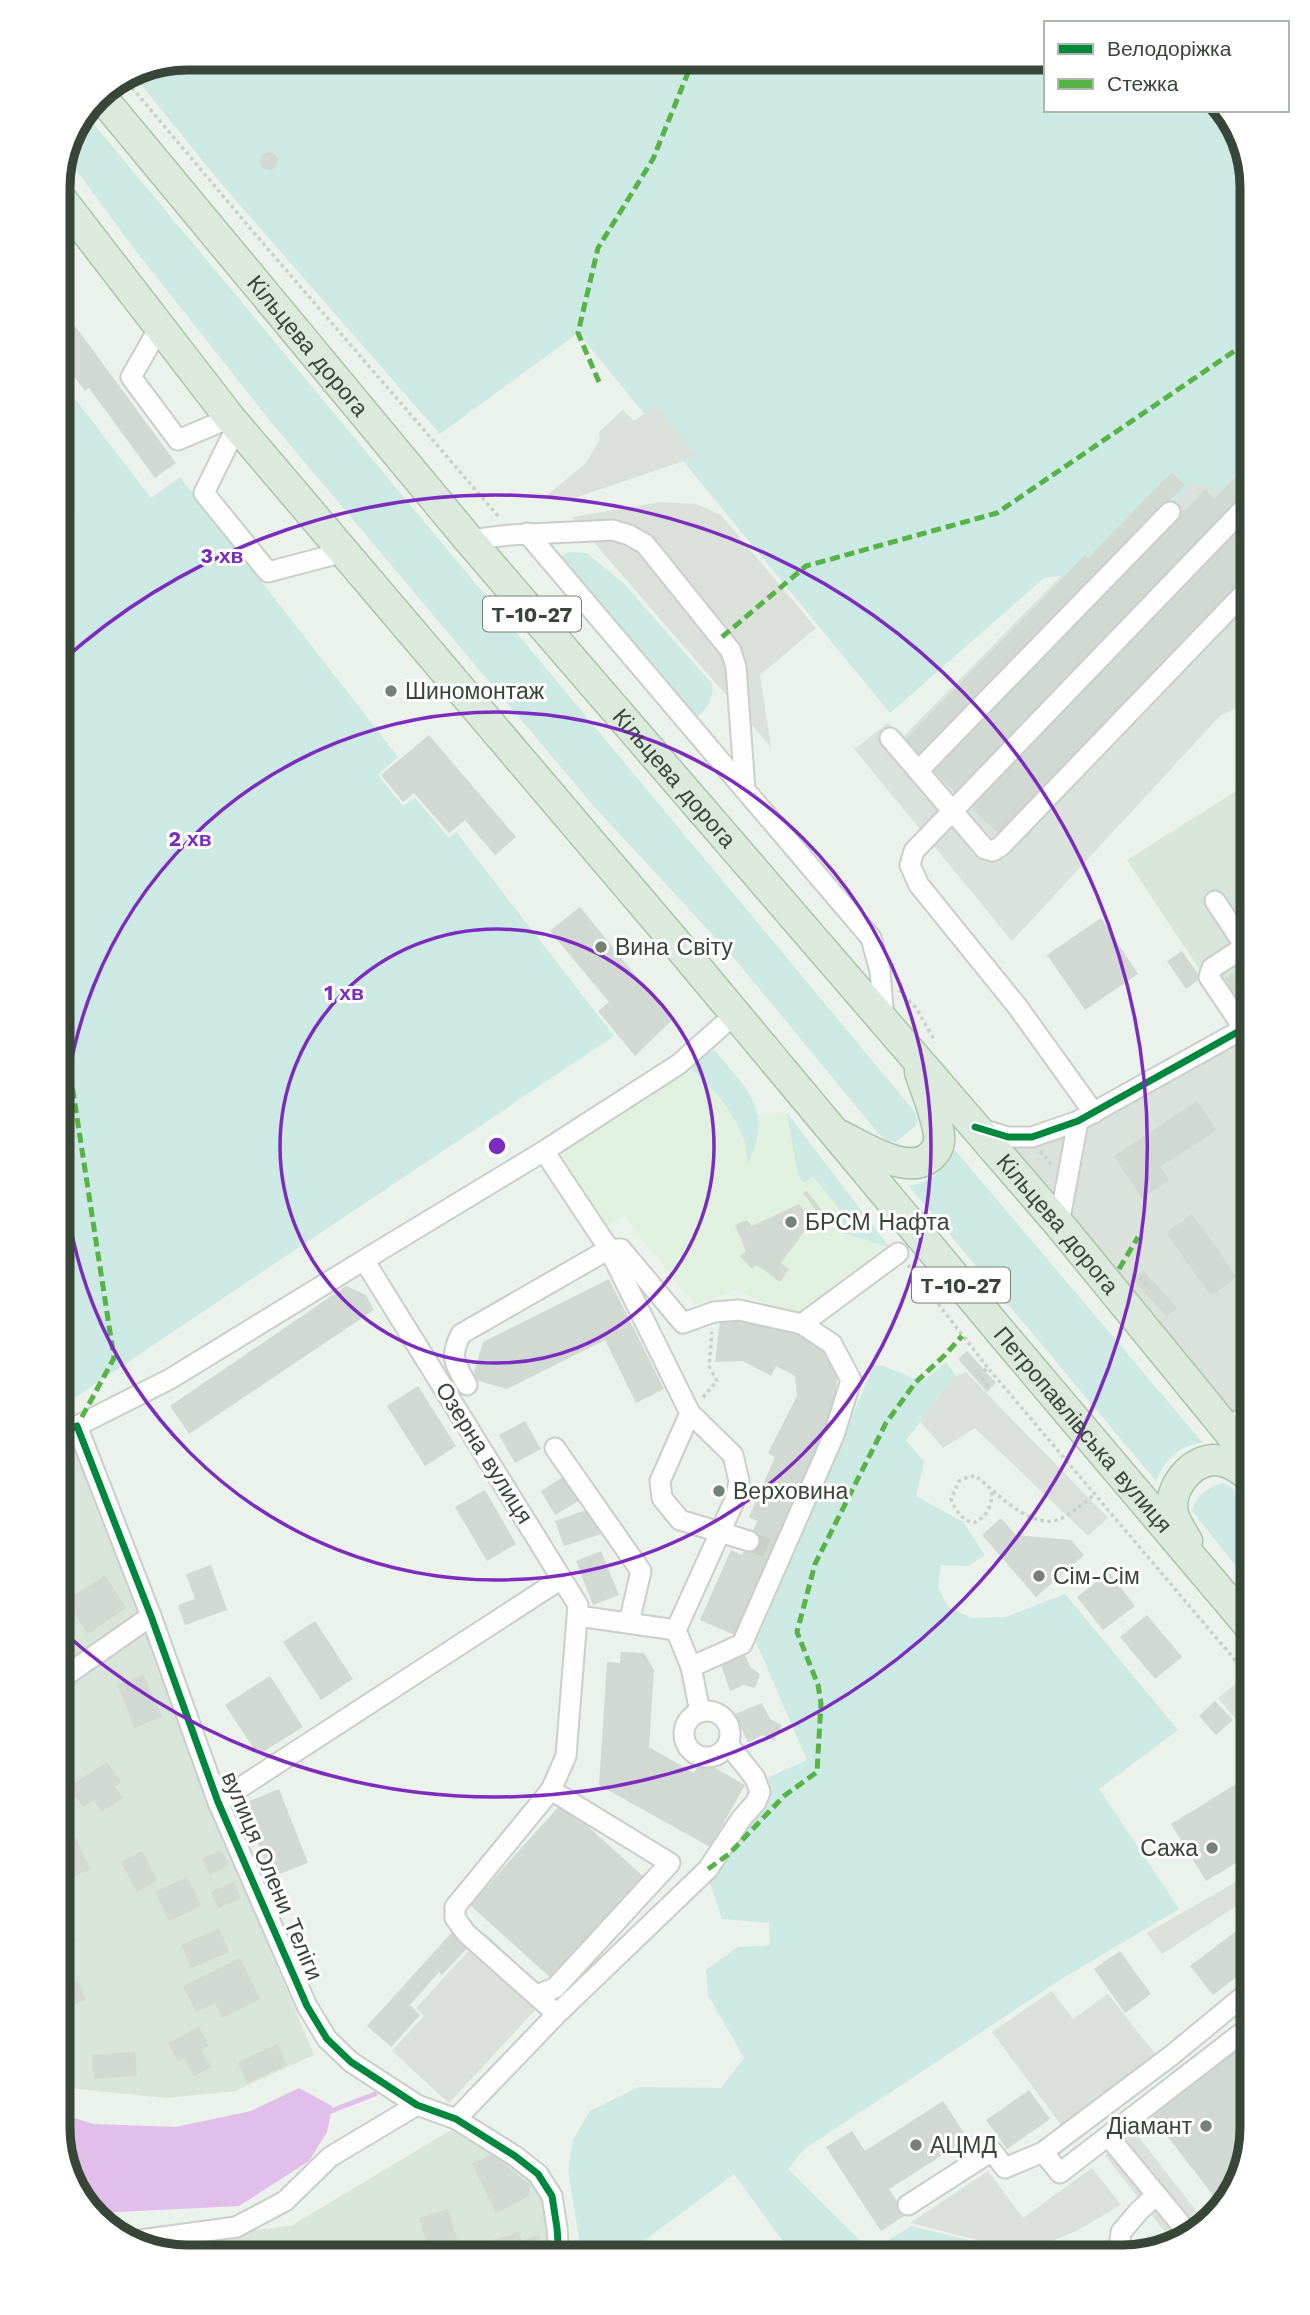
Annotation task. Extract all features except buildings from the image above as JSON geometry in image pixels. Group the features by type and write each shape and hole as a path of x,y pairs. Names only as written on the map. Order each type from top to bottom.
{"highway":[{"name":"Кільцева дорога","path":"106,102 470,540 1059,1224 1240,1445"},
{"name":"Т-10-27","path":"70,217 234,422 344,552"},
{"name":"Петропавлівська вулиця","path":"344,552 1240,1615"},
{"path":"834,1133 902,1164 915,1165 927,1160 937,1149 940,1137 916,1060"},
{"path":"1205,1574 1174,1516 1173,1499 1181,1478 1194,1467 1212,1460 1231,1463 1240,1469"}],"street":[{"path":"159,328 131,377 178,440 234,422"},
{"path":"234,422 204,493 268,572 344,552"},
{"path":"918,771 1170,512"},
{"path":"1059,1224 1086,1117 1017,1006 919,885 911,865 914,851 1240,512"},
{"path":"470,540 527,533 612,530 645,544 731,650 736,667 745,790"},
{"path":"527,533 871,937 880,971 885,1024"},
{"path":"890,738 985,849 993,851 1001,846 1240,597"},
{"path":"1214,901 1240,933"},
{"path":"1240,950 1212,968 1209,977 1240,1017"},
{"path":"70,1429 170,1379 544,1151 679,1064 734,1014"},
{"path":"975,1127 1007,1137 1032,1137 1086,1117 1240,1031"},
{"path":"544,1151 609,1249 690,1413 733,1455 739,1481 736,1497 676,1630 691,1667 700,1712"},
{"path":"467,1385 453,1359 454,1347 461,1334 609,1249 621,1249 683,1324 714,1312 739,1310 802,1324 832,1345 851,1380 834,1435 778,1552 741,1644 691,1667"},
{"path":"802,1324 898,1253"},
{"name":"Озерна вулиця","path":"365,1260 578,1605 566,1756 551,1790 455,1907 455,1918 466,1933 557,2014"},
{"path":"690,1413 660,1481 662,1498 680,1520 748,1541"},
{"path":"1225,1427 1240,1420"},
{"name":"вулиця Олени Теліги","path":"77,1426 151,1616 218,1802 307,2006 327,2039 351,2062 417,2105 456,2119 515,2156 538,2175 552,2196 558,2245"},
{"path":"555,1448 641,1571 629,1623"},
{"path":"218,1802 561,1579"},
{"path":"70,1673 151,1616"},
{"path":"578,1616 676,1630"},
{"path":"707,1710 722,1716 730,1729 728,1744 717,1755 702,1756 689,1749 684,1735 685,1727 693,1715 707,1710"},
{"path":"456,2119 557,2014 708,1869 760,1791 755,1778 728,1744"},
{"path":"536,1995 555,1988 670,1863 551,1790"},
{"path":"908,2205 992,2151 1005,2168 1043,2152 1182,2048 1240,1999"},
{"path":"1043,2152 1060,2173 1240,2034"},
{"path":"149,2239 236,2227 285,2202 330,2157 417,2105"},
{"path":"1108,2136 1184,2228"},
{"path":"1119,2245 1121,2232 1156,2195"}],"path":[{"path":"898,1253 988,1368 1240,1666"},
{"path":"1140,1277 1151,1289"},
{"path":"690,1413 717,1381 709,1366 714,1312"},
{"path":"988,1368 979,1375 989,1386"},
{"path":"992,1492 992,1504 985,1515 973,1523 965,1520 955,1510 951,1499 959,1481 976,1476 1012,1507 1037,1520 1059,1520 1095,1494"}],"shaded area":[{"path":"187,70 1044,70 1044,112 1212,112 1234,149 1240,187 1240,494 1195,483 1101,571 1044,578 890,713 578,333 440,434 219,181 138,81 164,72"},
{"path":"91,121 914,1111 918,1119 915,1126 896,1142 888,1141 879,1134 734,958 591,803 271,422 136,251 72,165 79,142"},
{"path":"70,393 151,498 180,477 398,757 378,775 403,806 415,798 449,838 456,832 614,1036 70,1401"},
{"path":"656,405 696,457 574,498 545,497 585,464 600,440 599,432 623,410 634,421"},
{"path":"1240,458 1240,707 1220,716 1012,941 854,749 888,723 903,737 1167,468"},
{"path":"660,502 696,504 721,515 816,628 760,675 771,747 572,517"},
{"path":"587,553 624,584 712,684 710,700 694,720 560,560 564,554"},
{"path":"1240,789 1240,1028 1239,1029 1127,860"},
{"path":"1240,1030 1240,1446 975,1127 1032,1137"},
{"path":"714,1050 747,1091 758,1117 754,1148 746,1167 747,1153 738,1125 720,1098 688,1066"},
{"path":"688,1066 702,1078 735,1119 748,1155 759,1135 757,1115 787,1113 889,1247 881,1261 800,1311 784,1312 736,1290 695,1305 623,1215 604,1228 562,1163 566,1146"},
{"path":"787,1113 889,1247 843,1233 835,1223 844,1215 813,1176 804,1183 798,1175"},
{"path":"954,1149 1203,1443 1180,1450 1164,1466 1156,1481 909,1186 937,1174"},
{"path":"946,1362 956,1376 906,1440 924,1462 916,1496 963,1522 985,1555 968,1566 941,1565 938,1587 948,1607 972,1618 1006,1617 1065,1594 1178,1730 1099,1789 1179,1909 1063,1978 803,2150 788,2169 865,2245 791,2245 782,2240 734,2174 638,2245 580,2245 568,2170 573,2140 590,2111 639,2087 721,2088 744,2058 708,1995 706,1970 738,1947 770,1945 769,1923 722,1919 704,1865 756,1783 807,1760 756,1642 874,1365 884,1366 922,1382"},
{"path":"966,1372 1108,1518 1088,1536 975,1428 943,1448 920,1421 956,1376"},
{"path":"70,1449 83,1462 204,1793 314,2055 235,2091 167,2098 70,2088"},
{"path":"1223,1483 1231,1487 1240,1498 1240,1571 1192,1511 1196,1501 1212,1487"},
{"path":"1240,1680 1240,1724 1218,1698"},
{"path":"1240,1880 1240,1904 1162,1954 1147,1933"},
{"path":"485,1933 550,1994 449,2103 392,2051 424,2016 416,2008"},
{"path":"1052,1991 1073,2019 1108,1994 1155,2054 1062,2126 992,2032"},
{"path":"299,2088 332,2106 327,2132 309,2161 239,2206 107,2213 82,2180 74,2158 70,2117 94,2124 176,2127 251,2111"},
{"path":"451,2130 533,2178 550,2223 551,2245 179,2245 156,2241 291,2226"},
{"path":"1134,2131 1200,2216 1168,2236 1105,2155"},
{"path":"1092,2168 1121,2205 1076,2231 1043,2245 989,2243 910,2223 988,2171 1023,2218"},
{"path":"911,2226 988,2245 881,2245"}],"waterway":[{"path":"326,2113 375,2094"}],"tunnel":[{"path":"749,1541 775,1551"}],"marked path":[{"path":"599,382 578,333 598,248 653,159 689,70"},
{"path":"722,637 806,566 997,513 1240,347"},
{"path":"70,1072 114,1358 77,1426 70,1424"},
{"path":"1119,1269 1138,1237"},
{"path":"708,1869 729,1854 784,1796 817,1772 821,1703 818,1685 797,1632 815,1564 886,1423 915,1383 962,1336"}],"cycle path":[{"path":"975,1127 1008,1137 1032,1137 1078,1121 1240,1031"},
{"path":"70,1429 77,1426 151,1616 218,1802 307,2006 327,2039 351,2062 417,2105 456,2119 515,2156 538,2174 552,2196 558,2245"}],"place":[{"name":"Шиномонтаж","path":"391,691"},
{"name":"Вина Світу","path":"601,947"},
{"name":"БРСМ Нафта","path":"791,1222"},
{"name":"Верховина","path":"719,1491"},
{"name":"Сім-Сім","path":"1039,1576"},
{"name":"Сажа","path":"1212,1848"},
{"name":"Діамант","path":"1206,2126"},
{"name":"АЦМД","path":"916,2145"}]}
